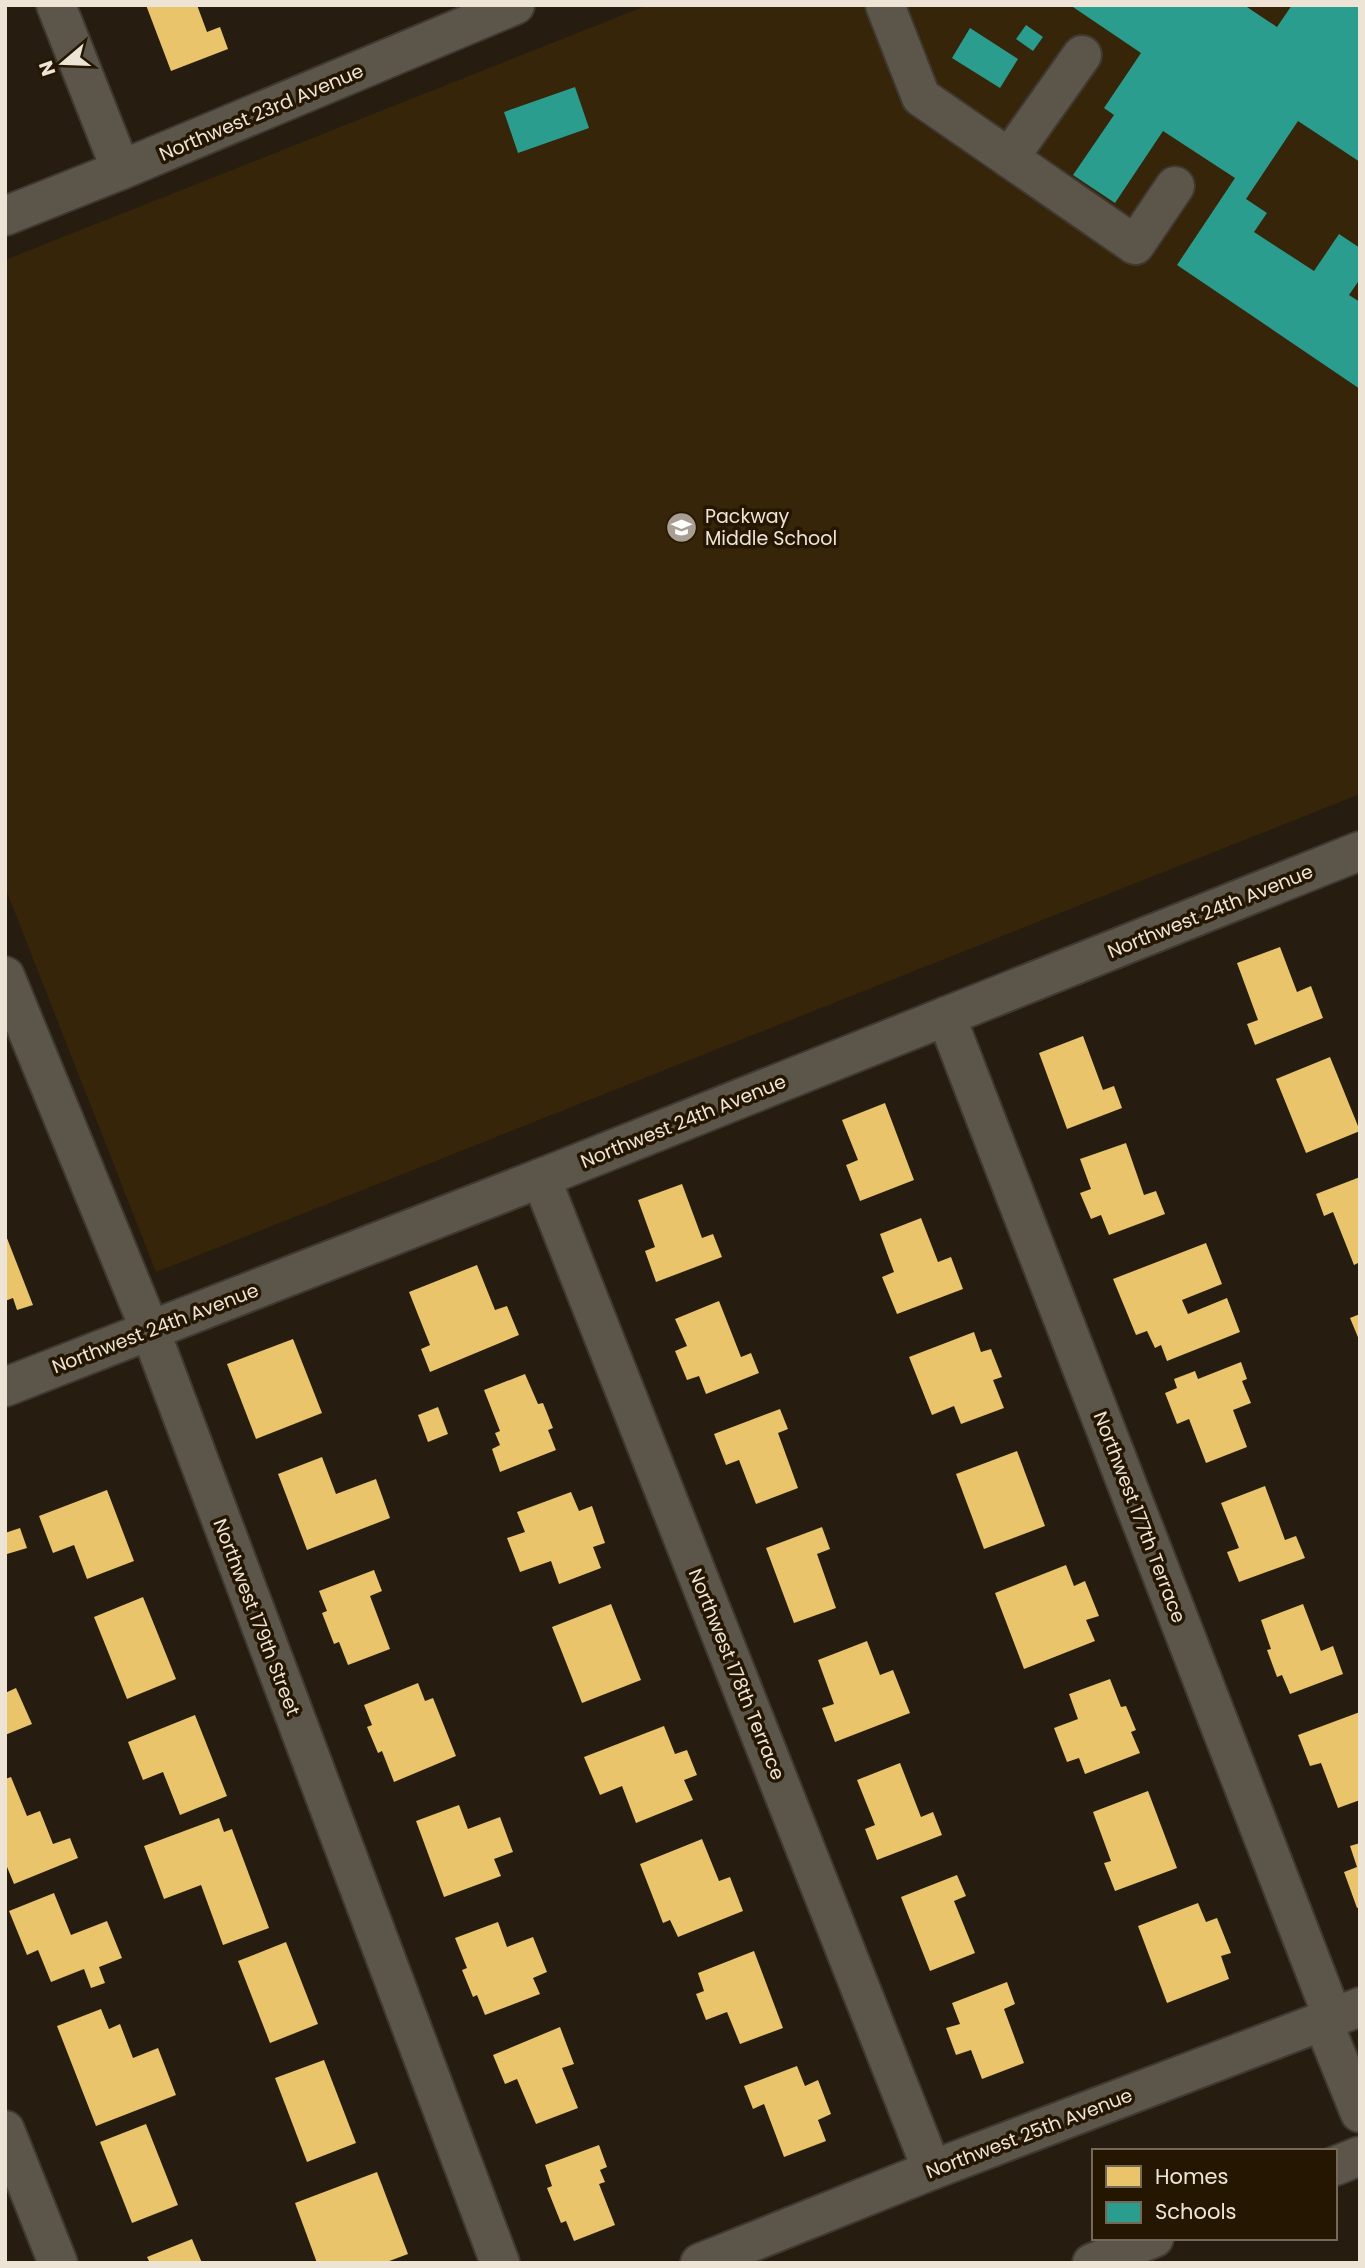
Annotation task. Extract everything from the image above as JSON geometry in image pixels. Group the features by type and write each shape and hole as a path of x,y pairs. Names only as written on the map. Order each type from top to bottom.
{"street":[{"path":"56,5 121,170"},
{"path":"885,5 921,97 1135,245 1175,186"},
{"name":"Northwest 23rd Avenue","path":"5,216 121,170 505,7"},
{"path":"1009,158 1082,55"},
{"name":"Northwest 24th Avenue","path":"5,1387 541,1178 946,1016 1357,862"},
{"name":"Northwest 179th Street","path":"5,976 150,1330 500,2263"},
{"name":"Northwest 177th Terrace","path":"946,1016 1339,2015 1360,2113"},
{"name":"Northwest 178th Terrace","path":"541,1178 932,2170"},
{"name":"Northwest 25th Avenue","path":"701,2263 752,2253 932,2170 1339,2015"},
{"path":"5,2130 58,2263"},
{"path":"1337,2165 1360,2156"},
{"path":"1092,2263 1148,2240"}],"shaded area":[{"name":"Packway Middle School","path":"648,5 1360,5 1360,794 156,1272 5,887 5,260"}],"building: Homes":[{"path":"146,5 197,5 207,32 220,27 228,49 171,71"},
{"path":"1280,947 1297,992 1311,986 1323,1018 1255,1045 1247,1024 1258,1020 1237,963"},
{"path":"1083,1036 1103,1090 1114,1086 1122,1108 1067,1129 1039,1053"},
{"path":"1330,1057 1360,1131 1306,1153 1276,1079"},
{"path":"885,1103 914,1180 860,1201 846,1165 858,1160 842,1120"},
{"path":"1126,1143 1144,1195 1156,1191 1165,1214 1109,1235 1101,1215 1091,1219 1080,1193 1091,1189 1080,1159"},
{"path":"1360,1177 1360,1262 1354,1265 1333,1212 1324,1216 1316,1194"},
{"path":"682,1184 702,1238 713,1234 722,1257 656,1282 645,1251 655,1247 638,1200"},
{"path":"921,1218 938,1262 951,1257 963,1289 897,1314 882,1277 894,1272 880,1234"},
{"path":"5,1233 33,1305 17,1310 13,1298 5,1301"},
{"path":"1206,1243 1222,1284 1182,1300 1188,1314 1227,1298 1240,1332 1167,1361 1161,1345 1155,1348 1147,1331 1136,1335 1113,1279"},
{"path":"477,1265 495,1310 507,1306 519,1335 430,1372 421,1349 430,1345 409,1292"},
{"path":"719,1301 741,1357 751,1353 759,1373 706,1394 699,1376 687,1380 675,1351 687,1346 675,1319"},
{"path":"1360,1314 1360,1342 1350,1318"},
{"path":"974,1332 981,1352 991,1349 1002,1377 993,1380 1004,1408 961,1424 954,1406 932,1415 909,1357"},
{"path":"293,1339 322,1413 256,1439 227,1364"},
{"path":"1241,1362 1247,1379 1242,1381 1251,1403 1233,1410 1247,1447 1206,1463 1189,1419 1177,1424 1165,1393 1177,1388 1174,1379 1195,1371 1198,1379"},
{"path":"525,1374 538,1404 543,1403 553,1428 548,1430 556,1450 500,1472 492,1449 500,1445 495,1433 500,1431 484,1390"},
{"path":"438,1407 448,1434 428,1442 418,1415"},
{"path":"780,1409 788,1429 778,1433 798,1488 756,1504 739,1460 726,1465 714,1434"},
{"path":"1017,1451 1045,1526 984,1549 956,1474"},
{"path":"322,1457 336,1494 376,1479 390,1518 307,1550 278,1474"},
{"path":"1265,1486 1285,1540 1296,1536 1305,1558 1239,1582 1227,1552 1239,1548 1221,1503"},
{"path":"107,1490 134,1561 87,1579 74,1545 53,1553 39,1516"},
{"path":"571,1492 579,1511 592,1506 605,1543 593,1547 601,1568 559,1584 551,1561 520,1572 507,1538 525,1532 517,1512"},
{"path":"822,1527 830,1549 817,1554 836,1608 794,1623 766,1548"},
{"path":"20,1528 27,1548 7,1554 5,1533"},
{"path":"1066,1565 1074,1586 1085,1581 1099,1616 1086,1620 1095,1641 1024,1669 995,1593"},
{"path":"374,1570 382,1591 370,1596 390,1649 348,1665 339,1642 334,1644 322,1613 327,1611 319,1591"},
{"path":"143,1597 176,1679 127,1699 94,1617"},
{"path":"611,1604 641,1680 582,1703 552,1627"},
{"path":"1303,1604 1321,1651 1333,1646 1343,1674 1290,1694 1282,1675 1277,1677 1267,1650 1271,1649 1261,1620"},
{"path":"867,1641 880,1675 893,1670 910,1713 835,1742 822,1708 834,1704 818,1660"},
{"path":"1110,1679 1121,1707 1126,1706 1136,1730 1131,1732 1140,1753 1085,1774 1079,1758 1067,1762 1054,1728 1078,1719 1069,1694"},
{"path":"418,1683 425,1701 433,1698 456,1756 394,1782 382,1751 378,1753 367,1727 372,1725 364,1705"},
{"path":"16,1688 32,1724 5,1735 5,1693"},
{"path":"1360,1712 1360,1800 1338,1808 1321,1763 1310,1766 1298,1735"},
{"path":"195,1715 227,1796 180,1815 163,1772 143,1780 128,1742"},
{"path":"664,1726 675,1754 687,1750 697,1775 684,1780 693,1800 636,1823 622,1786 600,1795 584,1757"},
{"path":"900,1763 921,1817 933,1812 942,1835 877,1860 865,1829 875,1825 857,1780"},
{"path":"11,1777 27,1816 40,1811 53,1844 70,1838 78,1858 14,1884 5,1862 5,1779"},
{"path":"1148,1791 1177,1868 1115,1891 1104,1863 1111,1861 1093,1812"},
{"path":"459,1805 468,1829 500,1817 513,1852 494,1859 501,1876 444,1897 416,1821"},
{"path":"219,1818 224,1832 232,1829 269,1928 223,1945 201,1885 164,1899 144,1846"},
{"path":"702,1839 719,1881 730,1877 743,1911 678,1937 670,1920 663,1923 640,1864"},
{"path":"1360,1843 1360,1907 1357,1908 1344,1872 1357,1867 1350,1846"},
{"path":"957,1875 966,1896 954,1901 975,1953 930,1971 901,1897"},
{"path":"54,1893 71,1935 107,1921 122,1958 99,1967 105,1983 91,1988 84,1969 51,1982 38,1950 27,1955 9,1911"},
{"path":"1198,1903 1206,1922 1217,1918 1231,1953 1221,1956 1229,1979 1167,2003 1138,1926"},
{"path":"498,1922 507,1947 533,1937 547,1972 533,1978 540,1994 485,2015 477,1995 473,1997 462,1970 467,1968 455,1938"},
{"path":"286,1942 318,2024 270,2043 238,1961"},
{"path":"754,1951 783,2028 740,2044 727,2012 706,2020 696,1994 704,1991 698,1973"},
{"path":"1007,1982 1015,2004 1004,2009 1024,2063 982,2079 971,2050 956,2055 946,2028 960,2024 952,2003"},
{"path":"101,2009 109,2029 120,2024 133,2058 158,2048 176,2095 96,2126 57,2026"},
{"path":"560,2027 574,2064 562,2068 578,2108 536,2124 517,2079 505,2084 493,2055"},
{"path":"324,2060 356,2143 307,2162 275,2078"},
{"path":"797,2066 805,2086 818,2080 831,2114 818,2120 826,2141 784,2157 764,2104 753,2109 744,2086"},
{"path":"146,2124 178,2205 132,2223 100,2142"},
{"path":"599,2145 607,2167 600,2170 605,2182 599,2184 615,2225 574,2241 566,2221 561,2223 547,2188 552,2186 545,2165"},
{"path":"377,2172 408,2254 384,2263 317,2263 295,2203"},
{"path":"192,2239 202,2263 150,2263 147,2257"}],"building: Schools":[{"path":"1070,5 1244,5 1277,27 1292,5 1360,5 1360,162 1298,121 1246,199 1267,213 1254,232 1314,271 1339,234 1360,248 1360,279 1349,295 1360,302 1360,389 1177,265 1235,178 1163,131 1115,203 1073,175 1114,115 1104,108 1141,53"},
{"path":"1026,25 1043,37 1033,51 1016,39"},
{"path":"970,28 1018,59 1000,88 952,58"},
{"path":"575,87 589,128 518,153 504,112"}],"place":[{"name":"Packway Middle School","path":"682,527"}]}
